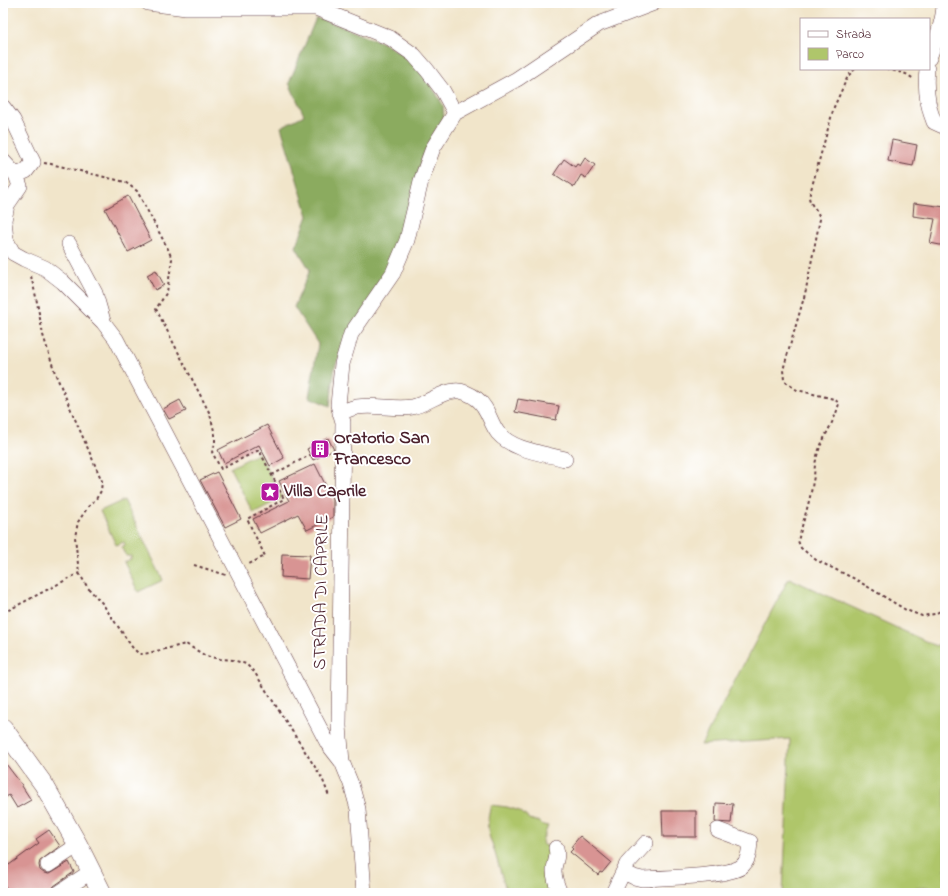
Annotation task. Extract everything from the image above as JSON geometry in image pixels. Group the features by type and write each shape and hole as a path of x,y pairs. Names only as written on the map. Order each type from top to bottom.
{"main road":[{"path":"3,728 44,785 92,871 102,893"}],"street":[{"path":"148,3 186,8 316,8 390,38 414,55 428,70 443,91 455,113"},
{"name":"STRADA DI CAPRILE","path":"364,893 358,809 351,784 342,762 339,726 343,422 338,405 342,364 351,334 393,273 407,240 421,181 433,148 455,113 517,78 599,24 654,3"},
{"path":"930,55 940,26 944,11 944,3"},
{"path":"926,74 929,110 934,122 945,127"},
{"path":"3,107 13,120 33,162 26,171 16,175"},
{"path":"3,161 16,175 20,186 7,205 4,220 6,240 13,253 45,268 63,282 103,322 116,339 328,744 342,762"},
{"path":"69,244 95,293 103,322"},
{"path":"340,412 358,407 411,407 426,403 443,394 456,391 467,394 479,400 498,433 512,444 565,459"},
{"path":"624,872 642,879 706,875 735,870 746,862 749,854 750,842 718,830"},
{"path":"613,893 627,864 646,843"},
{"path":"48,865 78,845"},
{"path":"556,848 558,855 554,868 554,875 560,893"},
{"path":"59,893 92,871"}],"path":[{"path":"854,70 848,76 834,107 809,196 810,203 818,212 820,219 805,294 783,370 784,380 798,390 834,399 839,403 838,410 823,439 816,460 814,481 798,541 801,548 816,560 855,579 906,610 922,616 935,614 945,608"},
{"path":"891,70 906,74 916,81 926,74"},
{"path":"33,162 51,164 125,182 137,191 172,259 167,292 156,310 210,414 215,435 215,444 212,452 220,469 259,450 284,499 246,519 265,556 239,575 194,564"},
{"path":"24,259 32,278 43,335 55,373 102,481 101,491 78,522 75,537 79,573 88,588 102,603 132,647 139,654 186,644 206,656 233,660 246,664 255,673 322,778 328,796"},
{"path":"272,475 310,455"},
{"path":"3,613 79,573"}],"green space":[{"path":"316,18 345,27 379,41 403,54 417,66 436,93 443,105 444,119 432,136 422,158 399,245 335,366 330,406 309,397 318,344 294,307 310,270 296,247 308,216 281,127 304,115 289,83"},
{"path":"259,453 282,498 253,513 230,468"},
{"path":"124,500 163,580 138,592 124,562 131,559 131,556 126,556 122,547 125,545 124,542 116,545 100,511"},
{"path":"789,578 936,646 945,638 945,893 937,893 928,887 874,893 783,893 790,739 701,745"},
{"path":"491,805 507,807 520,811 529,819 548,826 542,841 543,845 548,846 553,853 557,893 507,893 488,829 488,819"}],"building":[{"path":"892,140 917,145 913,166 888,161"},
{"path":"585,158 595,165 586,178 581,175 574,187 554,174 564,159 575,167 577,164 580,166"},
{"path":"128,196 151,240 128,252 105,209"},
{"path":"914,203 945,207 945,246 930,243 935,219 913,216"},
{"path":"156,270 164,285 155,290 147,275"},
{"path":"518,399 559,406 556,420 515,412"},
{"path":"180,400 186,411 169,419 163,409"},
{"path":"267,425 284,458 270,466 259,445 224,463 218,450"},
{"name":"Oratorio San Francesco","path":"328,438 334,450 313,460 307,449"},
{"path":"315,464 333,500 333,517 307,530 298,514 260,533 253,519 289,501 279,481"},
{"path":"217,472 241,519 225,527 200,480"},
{"path":"282,554 310,555 308,579 281,577"},
{"path":"3,760 22,785 31,800 17,808 9,795 3,799"},
{"path":"716,803 733,804 731,823 715,822"},
{"path":"662,811 696,811 696,837 663,837"},
{"path":"49,830 60,846 40,861 40,870 49,874 69,862 74,872 54,886 50,893 10,893 3,883 3,856 9,865 39,843 36,839"},
{"path":"580,836 611,862 602,873 600,872 598,875 570,852 573,849 571,847"}],"place":[{"name":"Oratorio San Francesco","path":"320,449"},
{"name":"Villa Caprile","path":"270,492"}]}
